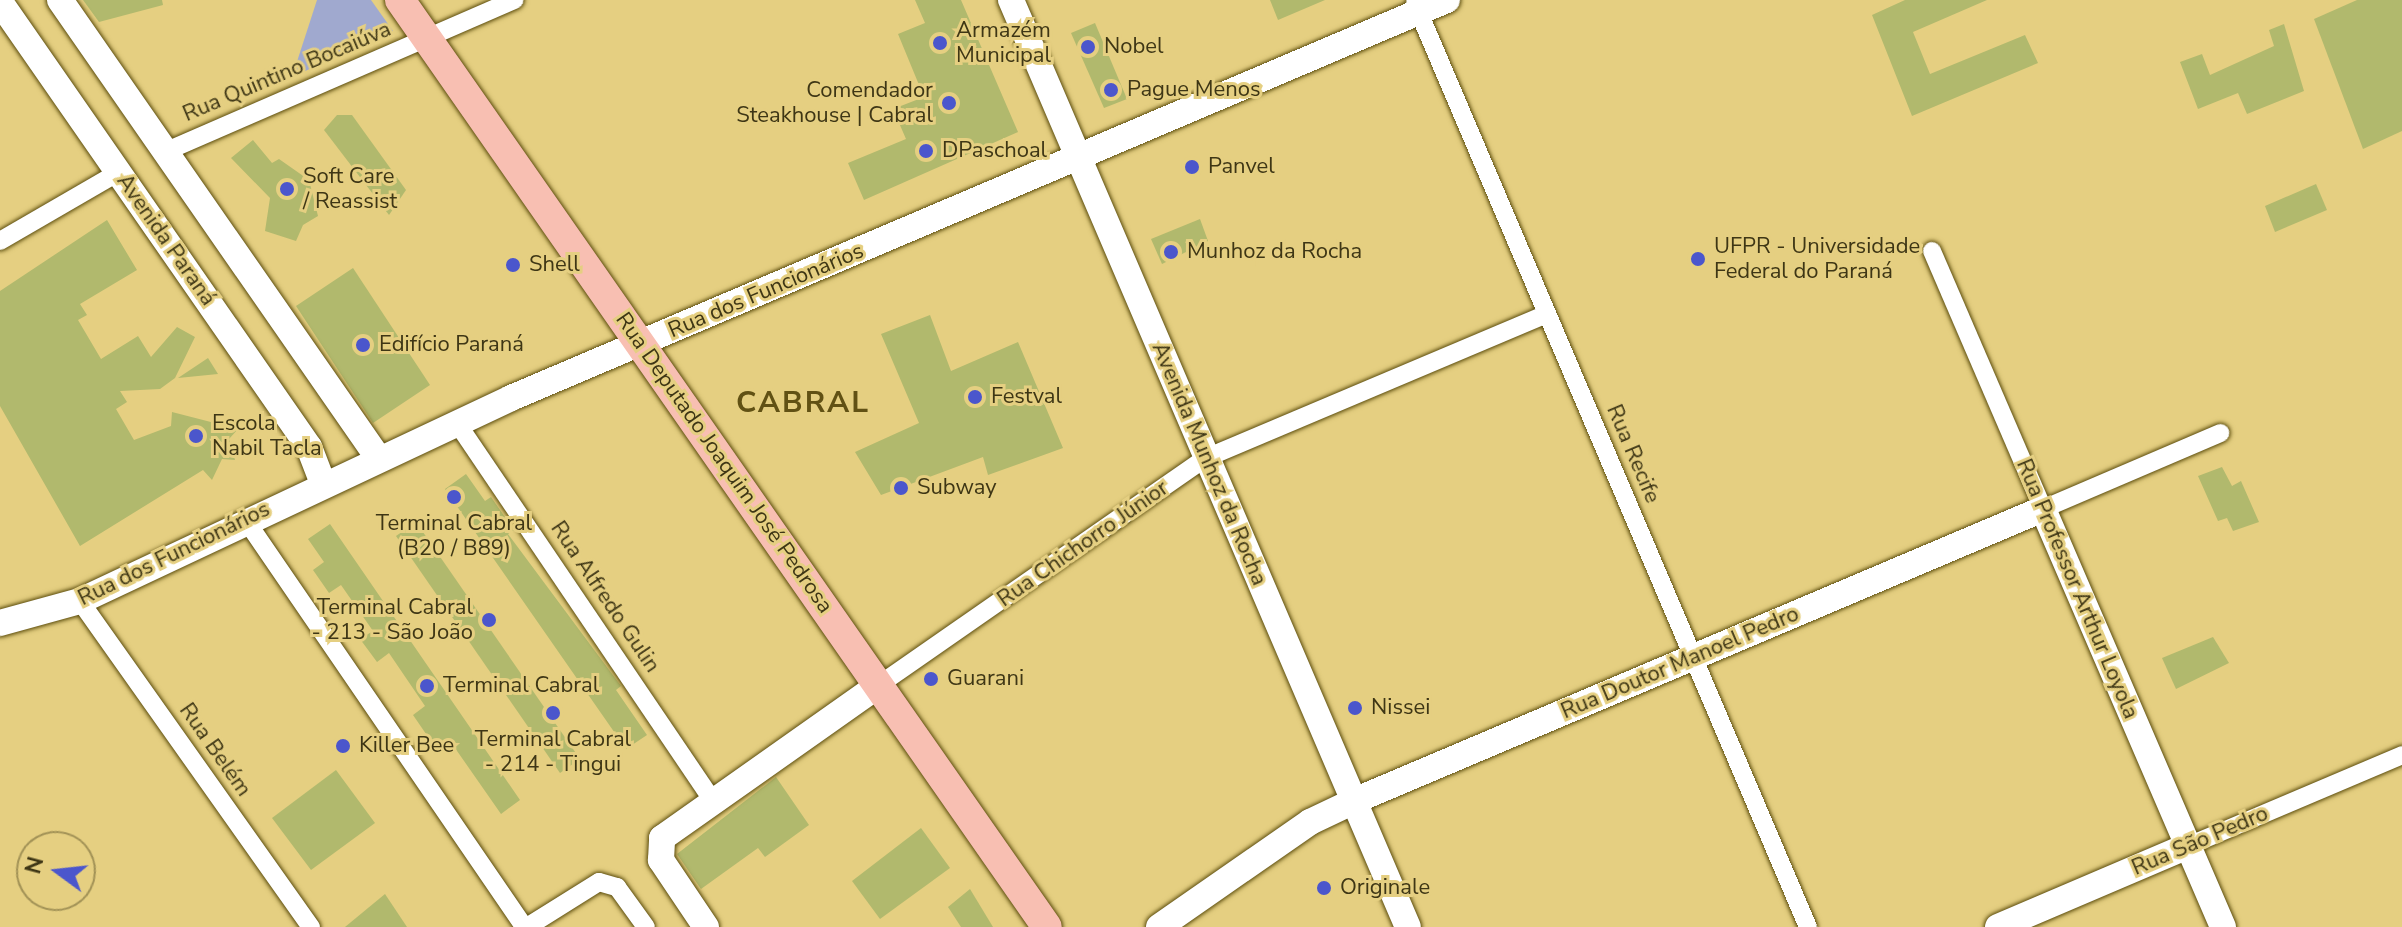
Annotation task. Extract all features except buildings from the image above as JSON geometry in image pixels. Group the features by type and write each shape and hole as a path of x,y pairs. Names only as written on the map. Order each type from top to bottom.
{"main road":[{"name":"Rua Deputado Joaquim José Pedrosa","path":"400,0 1047,927"}],"street":[{"path":"60,0 379,459"},
{"name":"Rua Quintino Bocaiúva","path":"167,151 515,0"},
{"name":"Avenida Munhoz da Rocha","path":"1011,0 1406,923"},
{"name":"Rua dos Funcionários","path":"0,623 80,601 245,519 457,423 1079,157 1417,6 1447,0"},
{"name":"Avenida Paraná","path":"0,2 309,447 323,484"},
{"name":"Rua Recife","path":"1417,6 1808,927"},
{"path":"0,241 119,172"},
{"name":"Rua Professor Arthur Loyola","path":"1932,251 2223,927"},
{"name":"Rua Chichorro Júnior","path":"706,927 664,866 658,844 702,806 1206,458 1547,314"},
{"name":"Rua Alfredo Gulin","path":"457,423 702,806"},
{"name":"Rua Doutor Manoel Pedro","path":"1159,927 1310,822 1354,801 2220,433"},
{"path":"245,519 525,927 591,884 617,887 646,927"},
{"name":"Rua Belém","path":"80,601 311,927"},
{"name":"Rua São Pedro","path":"1998,927 2402,755"},
{"path":"1310,822 1336,821 1351,832 1406,923"}],"shaded area":[{"path":"317,0 371,0 393,31 292,77"}],"place":[{"name":"Armazém Municipal","path":"940,43"},
{"name":"Nobel","path":"1088,47"},
{"name":"Pague Menos","path":"1111,90"},
{"name":"Comendador Steakhouse | Cabral","path":"949,103"},
{"name":"DPaschoal","path":"926,151"},
{"name":"Panvel","path":"1192,167"},
{"name":"Soft Care / Reassist","path":"287,189"},
{"name":"Munhoz da Rocha","path":"1171,252"},
{"name":"UFPR - Universidade Federal do Paraná","path":"1698,259"},
{"name":"Shell","path":"513,265"},
{"name":"Edifício Paraná","path":"363,345"},
{"name":"Festval","path":"975,397"},
{"name":"Escola Nabil Tacla","path":"196,436"},
{"name":"Subway","path":"901,488"},
{"name":"Terminal Cabral (B20 / B89)","path":"454,497"},
{"name":"Terminal Cabral - 213 - São João","path":"489,620"},
{"name":"Guarani","path":"931,679"},
{"name":"Terminal Cabral","path":"427,686"},
{"name":"Nissei","path":"1355,708"},
{"name":"Terminal Cabral - 214 - Tingui","path":"553,713"},
{"name":"Killer Bee","path":"343,746"},
{"name":"Originale","path":"1324,888"}],"district":[{"name":"CABRAL","path":"803,403"}]}
